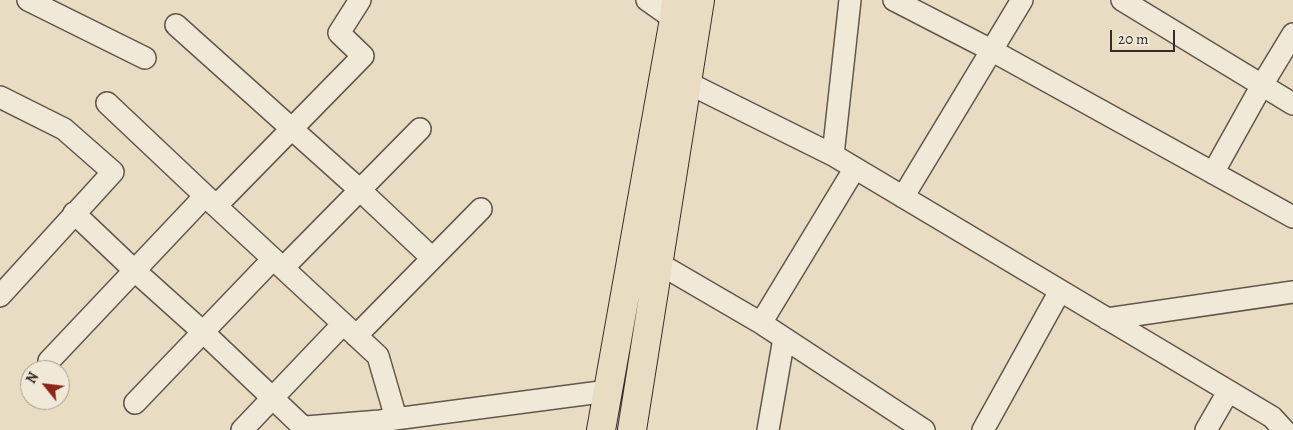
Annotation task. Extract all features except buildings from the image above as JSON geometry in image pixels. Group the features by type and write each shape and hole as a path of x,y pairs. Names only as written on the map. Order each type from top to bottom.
{"main road":[{"path":"632,430 700,0"},
{"path":"601,430 675,10"}],"street":[{"path":"28,0 145,58"},
{"path":"50,360 134,270 291,128 363,56 339,33 360,0"},
{"path":"647,0 675,10"},
{"path":"833,155 850,0"},
{"path":"894,0 991,50 1293,217"},
{"path":"903,197 1022,0"},
{"path":"1122,0 1293,104"},
{"path":"176,25 360,190 432,258"},
{"path":"1213,173 1293,34"},
{"path":"686,82 833,155 1272,417 1284,430"},
{"path":"0,97 64,129 113,172 0,296"},
{"path":"107,103 378,356 389,423"},
{"path":"135,403 203,332 360,190 420,128"},
{"path":"761,323 855,168"},
{"path":"242,430 272,398 432,258 481,208"},
{"path":"74,213 298,423 306,427 389,423 608,391"},
{"path":"658,263 761,323 924,430"},
{"path":"983,430 1060,291"},
{"path":"1107,319 1293,292"},
{"path":"768,430 784,338"},
{"path":"1206,430 1228,392"}]}
